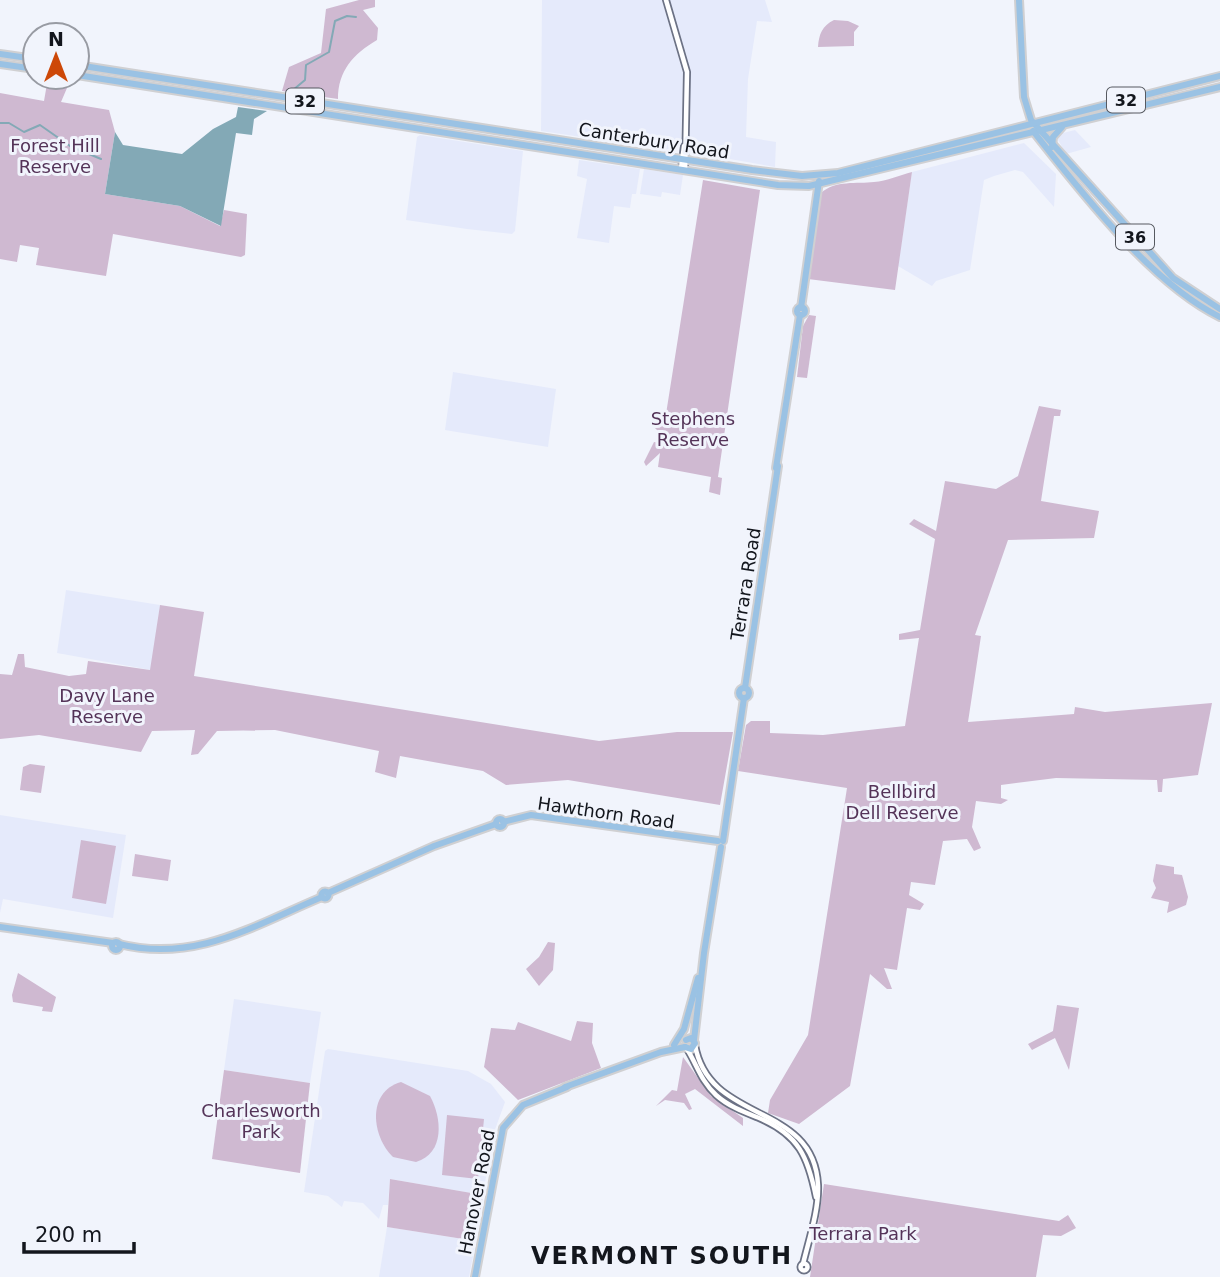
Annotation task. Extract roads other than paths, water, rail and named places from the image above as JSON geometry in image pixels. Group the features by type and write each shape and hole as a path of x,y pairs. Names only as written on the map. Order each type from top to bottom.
{"main road":[{"path":"1019,0 1024,97 1032,122"},
{"path":"0,54 21,56"},
{"path":"0,64 21,67"},
{"name":"Canterbury Road","path":"91,68 790,176 819,176 1220,76"},
{"name":"Canterbury Road","path":"91,78 778,185 809,186 1220,86"},
{"name":"36","path":"1032,122 1036,131 1151,261 1186,289 1220,309"},
{"path":"1052,146 1053,137 1064,126"},
{"path":"479,128 486,139"},
{"path":"486,139 489,129"},
{"name":"36","path":"1036,131 1052,146 1176,291 1220,317"},
{"name":"Terrara Road","path":"719,844 744,698 749,693 745,688 819,176"},
{"path":"809,186 817,200"},
{"name":"Hawthorn Road","path":"0,927 135,948 172,951 201,947 434,846 521,816 543,816 719,844"},
{"path":"689,1043 719,844"},
{"path":"674,1045 682,1033 704,953"},
{"path":"689,1011 689,1043"},
{"name":"Hanover Road","path":"661,1052 674,1045 689,1043"},
{"name":"Hanover Road","path":"475,1277 503,1128 518,1108 567,1087 689,1043"}],"street":[{"path":"666,0 687,72 683,169"},
{"path":"689,1043 711,1082 727,1097 774,1125 794,1141 812,1174 816,1198 804,1277"}],"waterway":[{"path":"293,90 305,80 306,65 329,52 335,21 347,16 356,17"},
{"path":"0,123 9,123 24,132 40,125 70,146 101,159"}],"district":[{"name":"VERMONT SOUTH","path":"662,1256"}],"park label":[{"name":"Forest Hill Reserve","path":"55,156"},
{"name":"Stephens Reserve","path":"693,429"},
{"name":"Davy Lane Reserve","path":"107,706"},
{"name":"Bellbird Dell Reserve","path":"902,802"},
{"name":"Charlesworth Park","path":"261,1121"},
{"name":"Terrara Park","path":"863,1234"}]}
